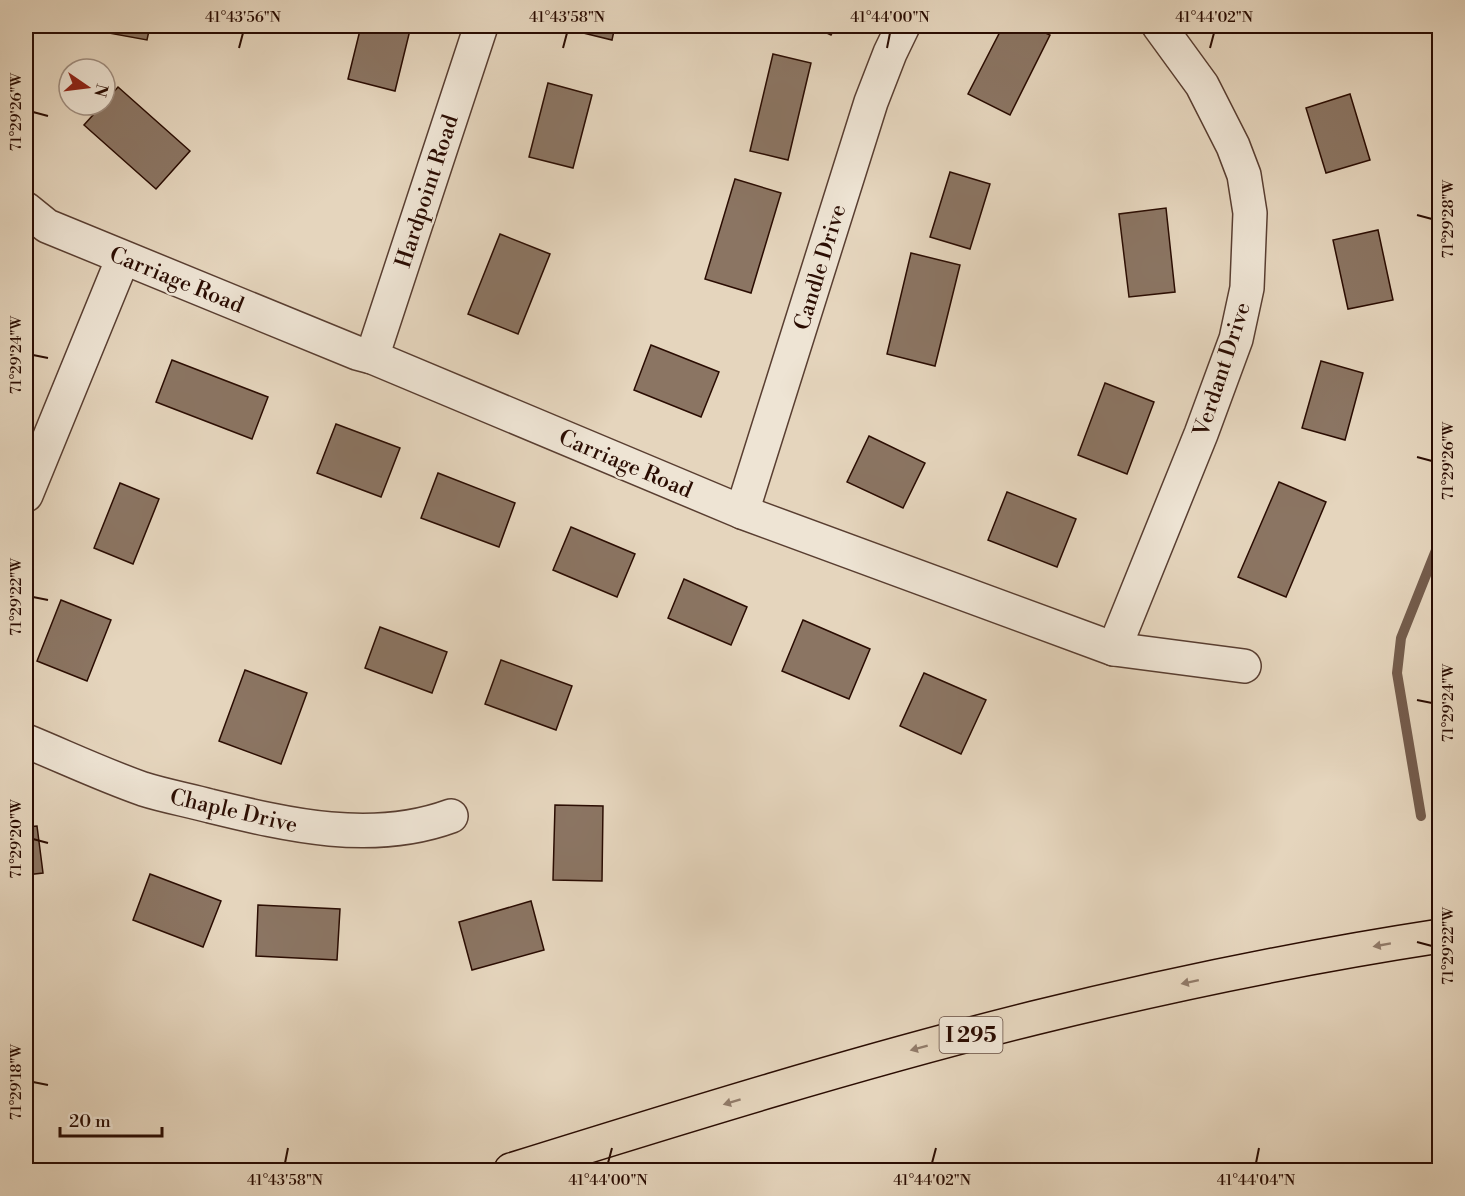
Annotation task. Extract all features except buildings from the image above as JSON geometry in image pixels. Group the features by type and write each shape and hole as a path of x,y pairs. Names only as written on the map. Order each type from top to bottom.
{"highway":[{"name":"I 295","path":"511,1170 808,1080 1034,1018 1276,964 1440,936"}],"street":[{"name":"Hardpoint Road","path":"372,357 481,26"},
{"name":"Candle Drive","path":"742,512 871,102 903,26"},
{"name":"Verdant Drive","path":"1114,649 1205,423 1236,339 1247,288 1250,213 1244,175 1233,146 1202,85 1159,26"},
{"name":"Carriage Road","path":"26,209 47,226 346,349 372,357 742,512 1114,649 1244,666"},
{"path":"26,495 123,258"},
{"name":"Chaple Drive","path":"26,741 144,789 265,819 336,831 407,828 429,824 451,816"}],"waterway":[{"path":"1421,816 1397,673 1401,638 1440,540"}]}
